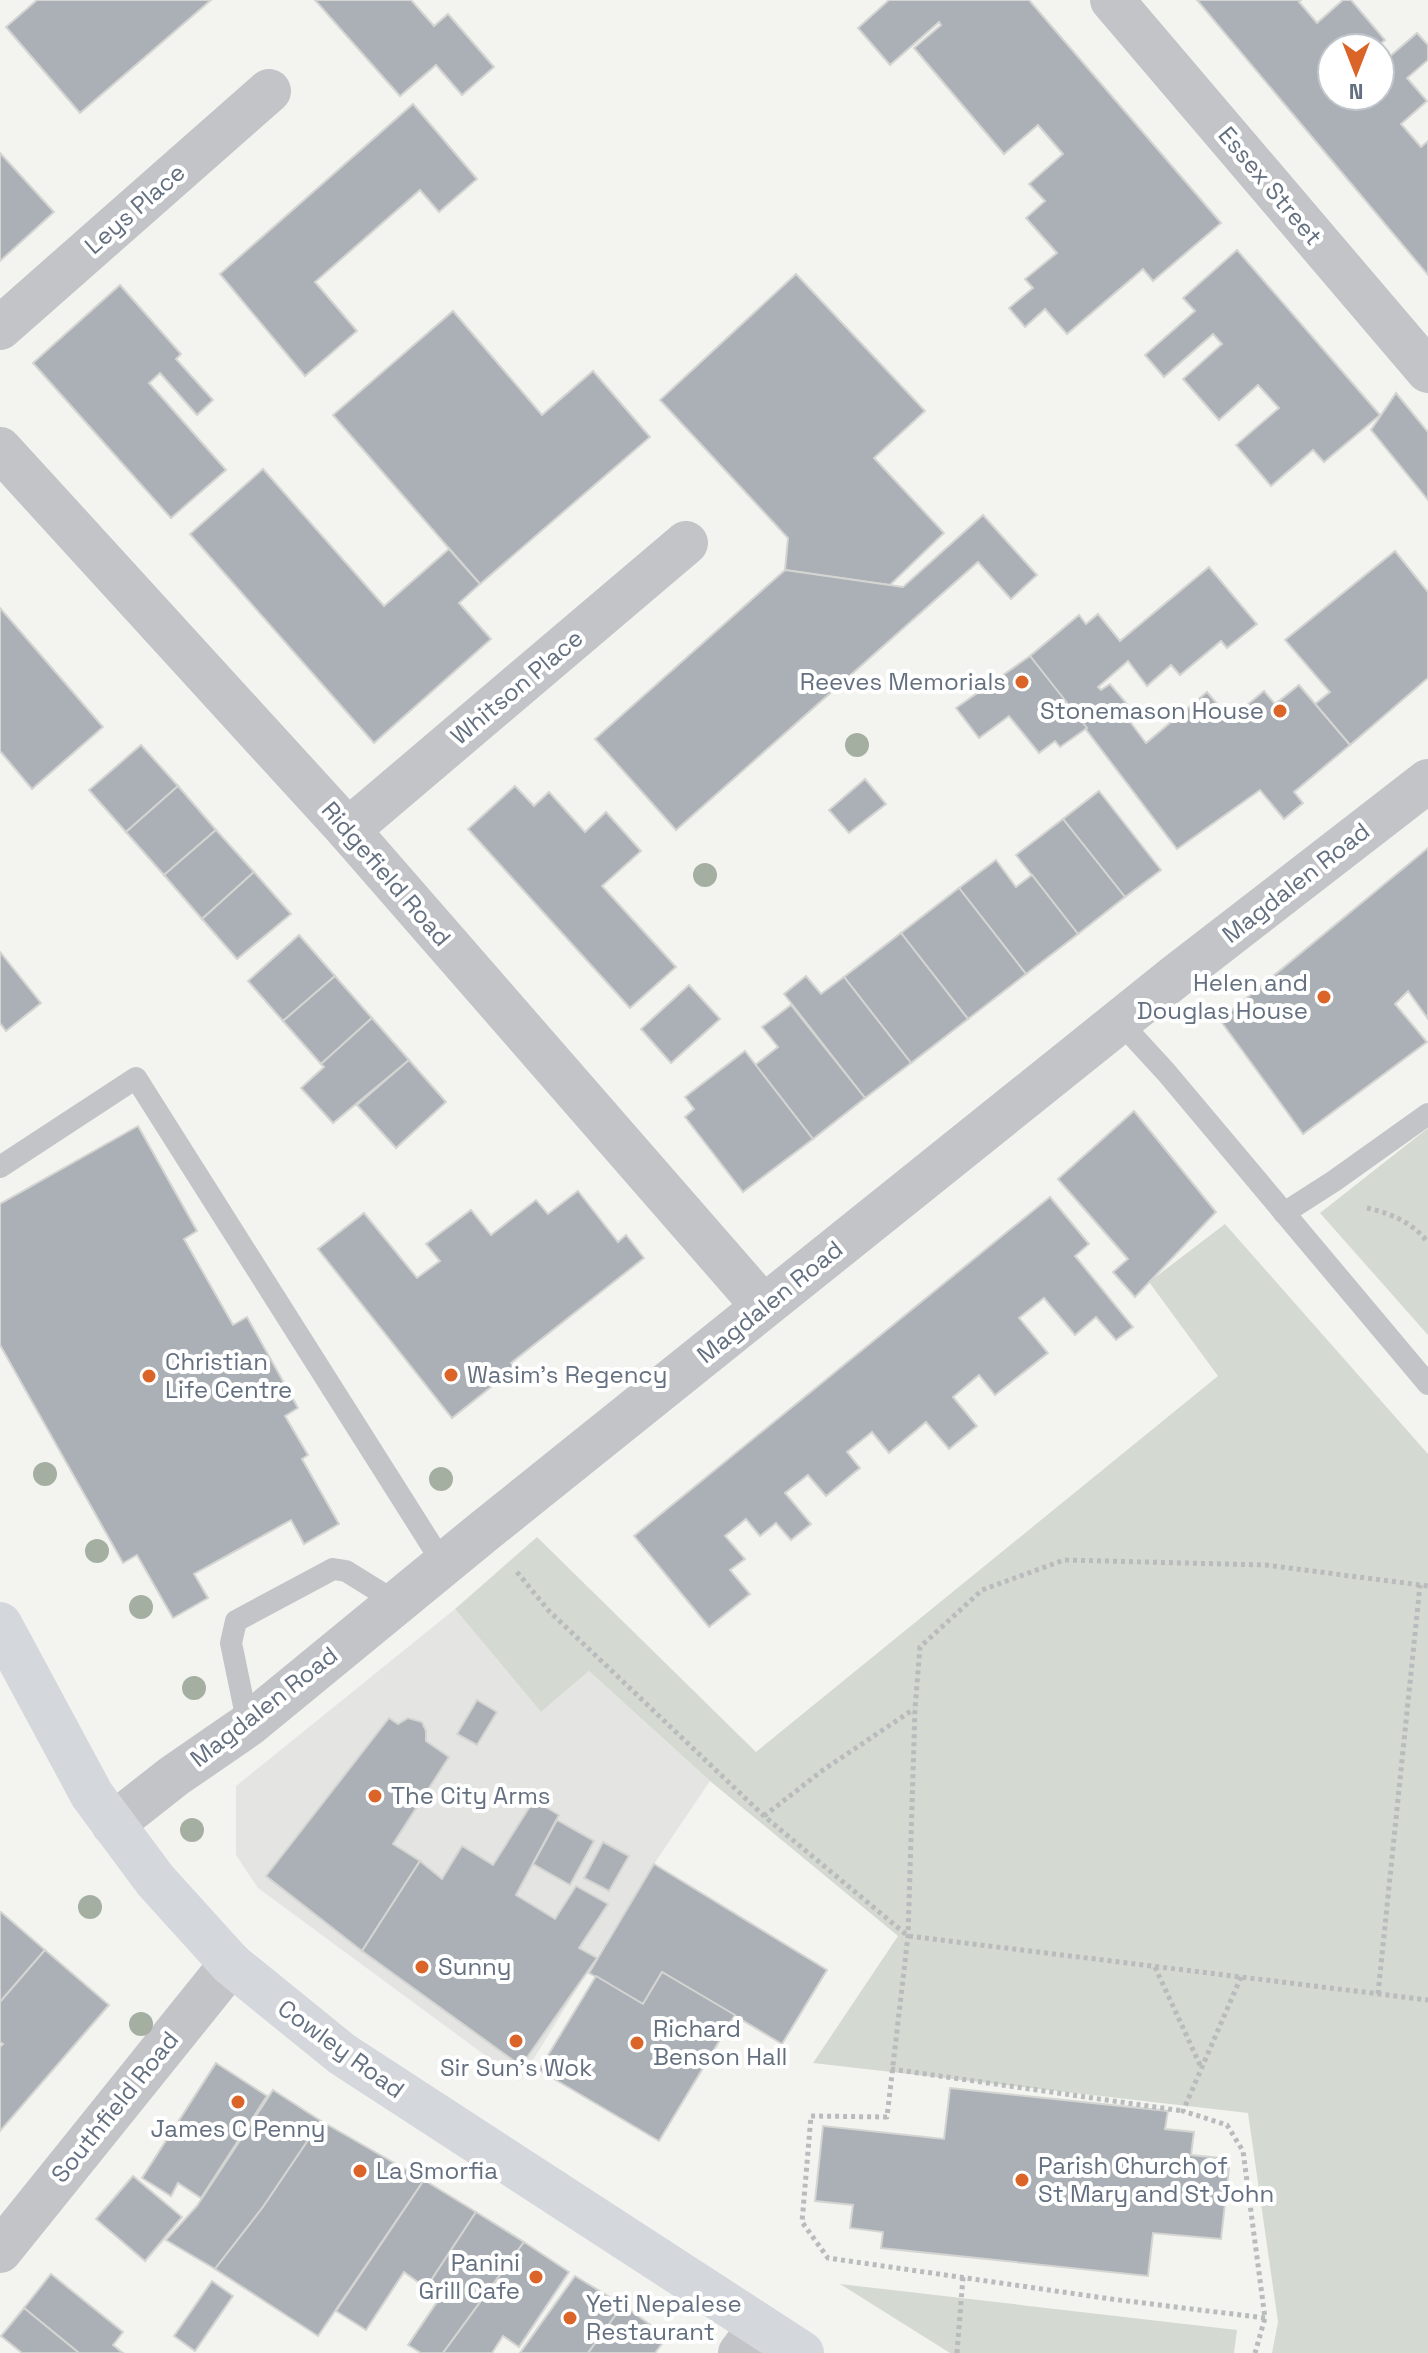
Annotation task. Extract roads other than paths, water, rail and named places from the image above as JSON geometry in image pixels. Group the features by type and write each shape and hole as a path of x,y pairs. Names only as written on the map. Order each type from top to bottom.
{"main road":[{"name":"Cowley Road","path":"0,1624 92,1795 155,1880 231,1964 342,2054 750,2339 802,2353"}],"street":[{"name":"Essex Street","path":"1112,0 1428,371"},
{"name":"Leys Place","path":"0,328 269,91"},
{"name":"Ridgefield Road","path":"0,449 348,830 763,1306"},
{"name":"Whitson Place","path":"348,830 686,543"},
{"name":"Magdalen Road","path":"113,1824 174,1776 248,1725 763,1306 1428,781"},
{"name":"Southfield Road","path":"0,2251 231,1964"}],"lane":[{"path":"1120,1022 1166,1072 1428,1384"},
{"path":"0,1167 136,1078 444,1565"},
{"path":"1284,1213 1428,1114"},
{"path":"248,1725 231,1643 236,1621 333,1569 346,1571 396,1602"}],"place":[{"name":"Reeves Memorials","path":"1022,682"},
{"name":"Stonemason House","path":"1280,711"},
{"name":"Helen and Douglas House","path":"1324,997"},
{"name":"Wasim's Regency","path":"451,1375"},
{"name":"Christian Life Centre","path":"149,1376"},
{"name":"The City Arms","path":"375,1796"},
{"name":"Sunny","path":"422,1967"},
{"name":"Sir Sun's Wok","path":"516,2041"},
{"name":"Richard Benson Hall","path":"637,2043"},
{"name":"James C Penny","path":"238,2102"},
{"name":"La Smorfia","path":"360,2171"},
{"name":"Parish Church of St Mary and St John","path":"1022,2180"},
{"name":"Panini Grill Cafe","path":"536,2277"},
{"name":"Yeti Nepalese Restaurant","path":"570,2318"}]}
